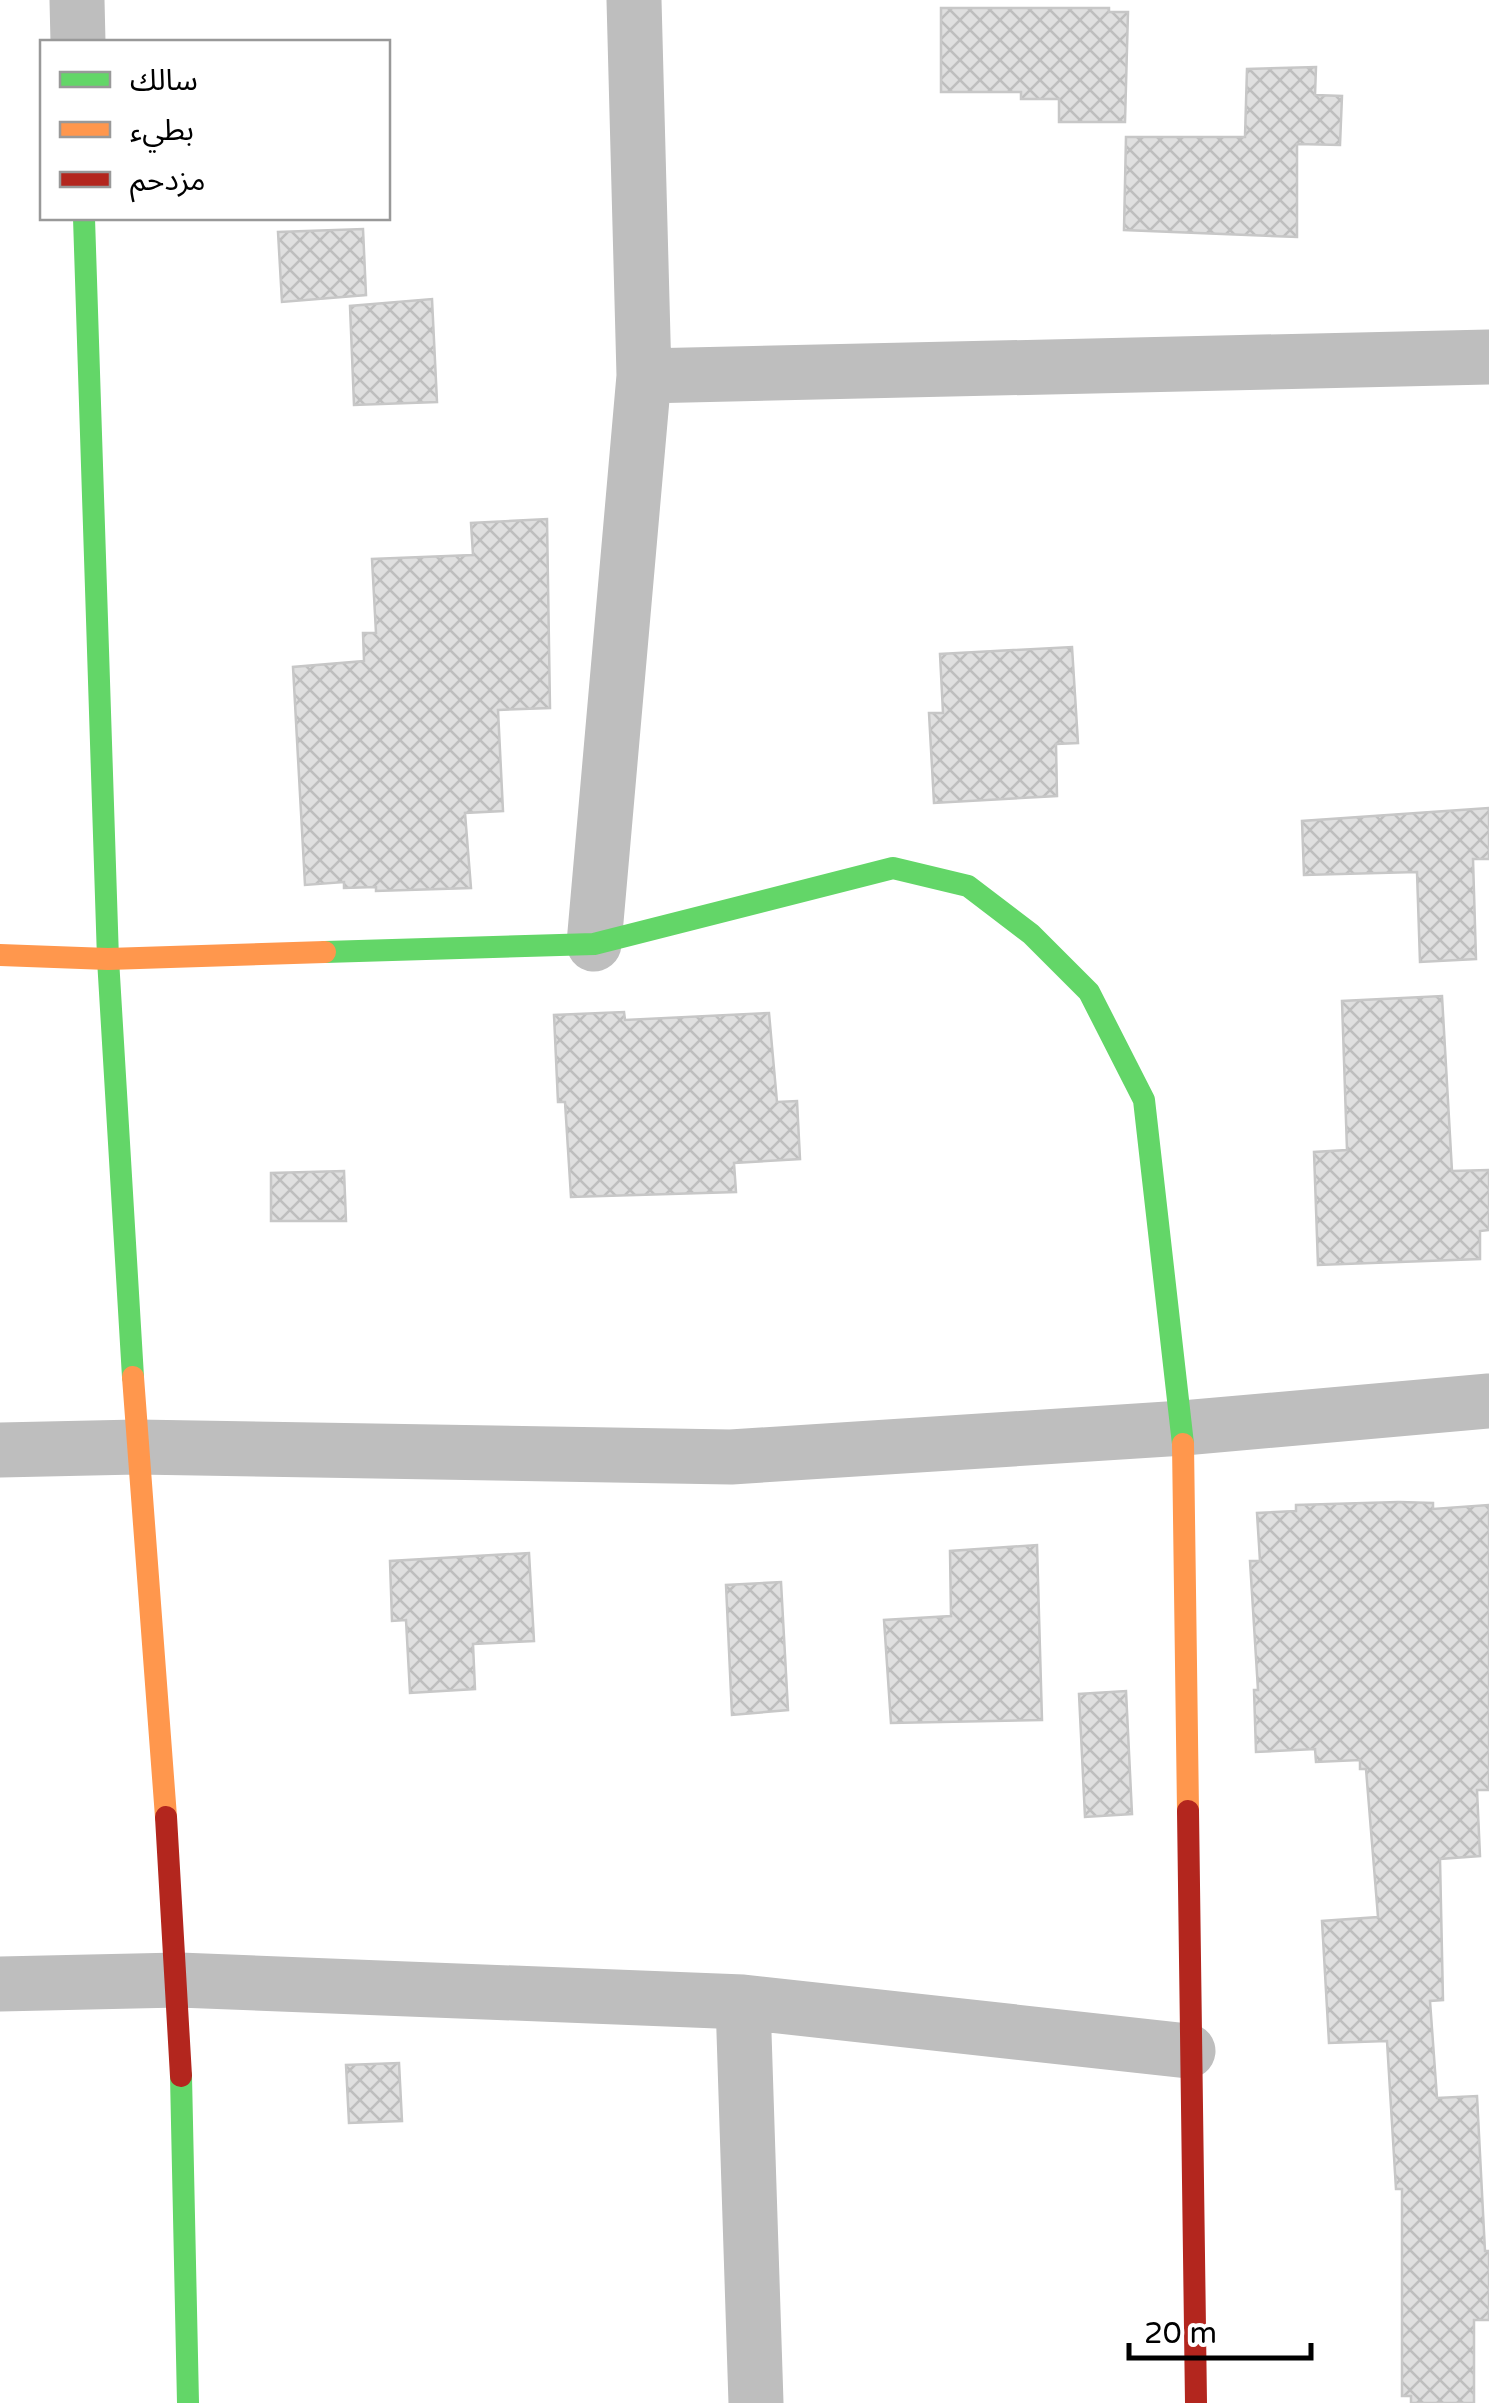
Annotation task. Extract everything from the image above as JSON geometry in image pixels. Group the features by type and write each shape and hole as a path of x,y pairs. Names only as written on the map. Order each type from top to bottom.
{"street":[{"path":"77,0 78,40"},
{"path":"594,944 644,376 634,0"},
{"path":"84,220 108,959 136,1447 179,1980 188,2403"},
{"path":"644,376 1489,357"},
{"path":"0,955 108,959 594,944 894,868 968,886 1032,934 1089,992 1144,1100 1184,1428 1188,2051 1196,2403"},
{"path":"0,1450 136,1447 730,1458 1184,1428 1489,1402"},
{"path":"0,1984 179,1980 744,2002 1188,2051"},
{"path":"744,2002 756,2403"}],"building":[{"path":"941,8 1109,8 1109,12 1128,12 1125,122 1059,122 1059,99 1021,99 1021,92 941,92"},
{"path":"1316,67 1315,95 1342,96 1340,145 1297,144 1297,237 1124,230 1126,137 1245,137 1247,69"},
{"path":"363,229 366,295 282,302 278,232"},
{"path":"432,299 437,402 354,405 350,306"},
{"path":"547,519 550,708 498,710 503,811 465,813 471,888 376,891 376,887 344,888 344,882 305,885 293,667 364,661 363,633 376,633 372,559 473,555 471,523"},
{"path":"1072,647 1078,743 1056,744 1057,796 934,803 929,713 943,713 940,654"},
{"path":"1489,808 1489,859 1473,859 1476,959 1420,962 1417,872 1304,875 1302,821"},
{"path":"1442,996 1452,1171 1489,1170 1489,1230 1480,1231 1480,1259 1318,1265 1314,1152 1347,1150 1342,1001"},
{"path":"624,1012 625,1020 769,1013 777,1102 797,1101 800,1159 734,1163 736,1192 571,1197 565,1102 558,1102 554,1015"},
{"path":"344,1171 346,1221 271,1221 271,1173"},
{"path":"1433,1503 1433,1509 1489,1505 1489,1790 1477,1790 1480,1856 1440,1859 1443,2000 1430,2001 1437,2098 1477,2096 1485,2251 1489,2251 1489,2320 1474,2320 1474,2403 1411,2403 1411,2396 1402,2396 1402,2189 1396,2189 1387,2041 1329,2043 1322,1921 1378,1917 1366,1769 1360,1769 1360,1760 1316,1762 1315,1749 1256,1752 1254,1690 1258,1690 1250,1561 1260,1561 1257,1513 1296,1511 1296,1505"},
{"path":"1037,1545 1042,1720 891,1723 884,1620 951,1616 950,1551"},
{"path":"529,1553 534,1641 473,1644 475,1689 410,1693 406,1620 392,1621 390,1561"},
{"path":"781,1582 788,1710 732,1715 726,1585"},
{"path":"1126,1691 1132,1814 1085,1817 1079,1694"},
{"path":"399,2063 402,2121 349,2123 346,2065"}],"traffic: fast":[{"path":"84,220 108,959 133,1377"},
{"path":"325,952 594,944 893,868 968,886 1031,934 1089,992 1144,1100 1183,1444"},
{"path":"181,2076 188,2403"}],"traffic: slow":[{"path":"0,955 108,959 325,952"},
{"path":"133,1377 166,1817"},
{"path":"1183,1444 1188,1811"}],"traffic: jam":[{"path":"1188,1811 1196,2403"},
{"path":"166,1817 181,2076"}]}
